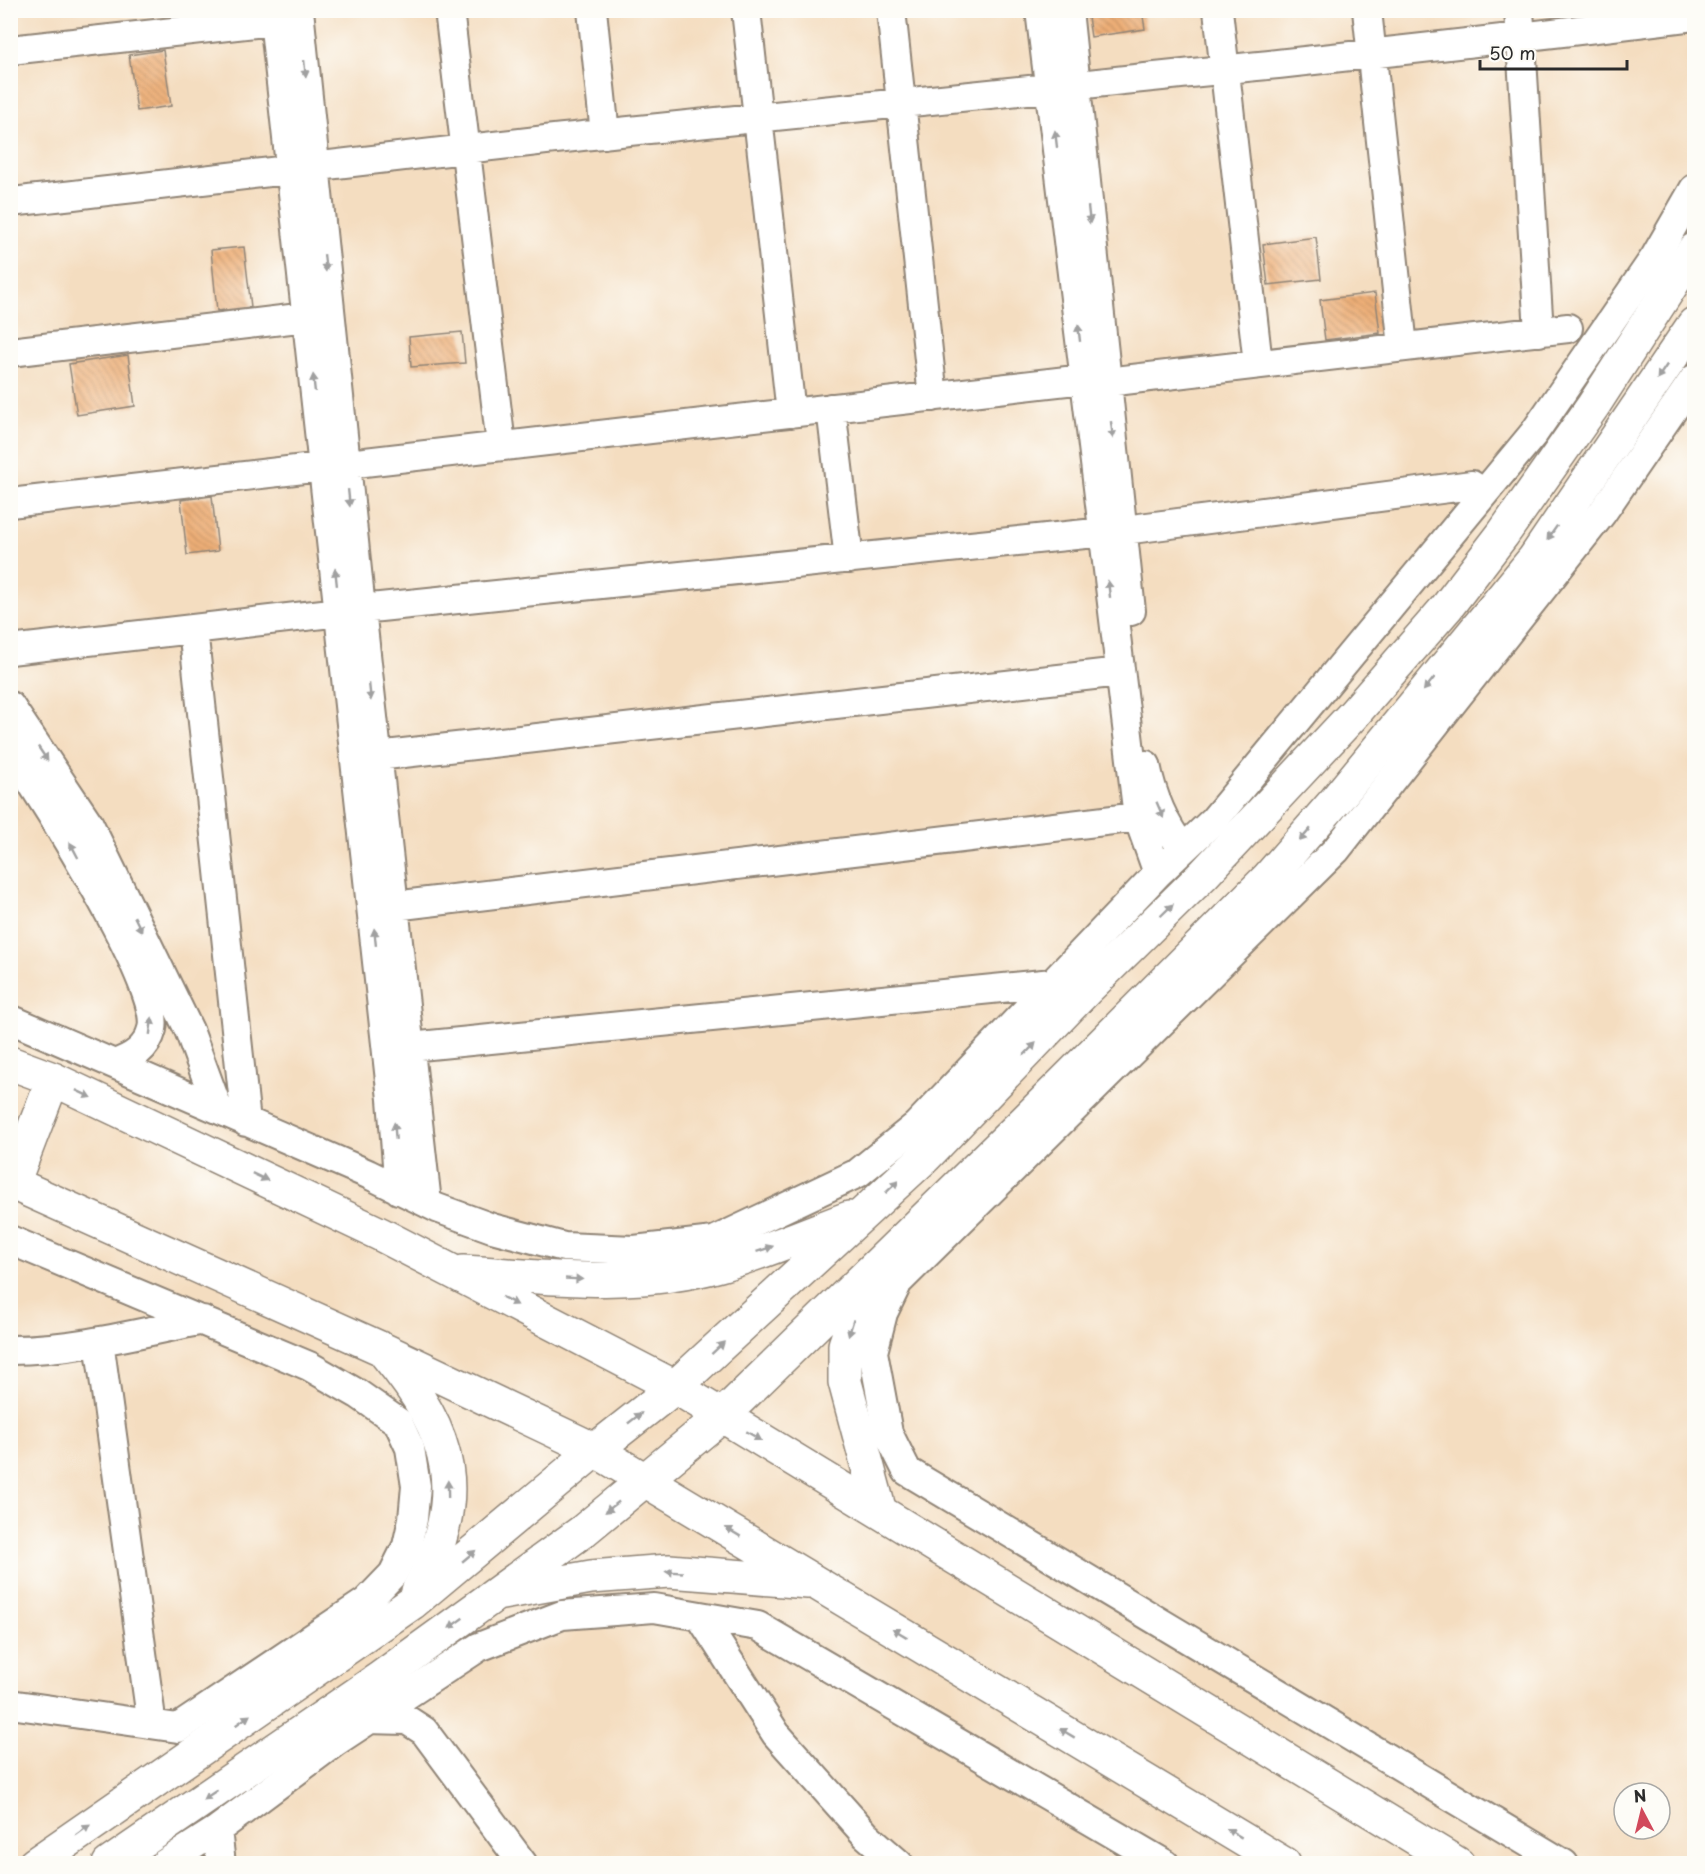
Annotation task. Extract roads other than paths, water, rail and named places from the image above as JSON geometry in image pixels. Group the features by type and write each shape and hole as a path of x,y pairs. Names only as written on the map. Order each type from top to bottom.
{"main road":[{"path":"35,1863 412,1604 595,1450 675,1387 926,1156 1086,990 1204,874 1352,717 1447,607 1503,534 1593,406 1695,250"},
{"path":"110,1863 495,1594 646,1481 722,1416 1267,879 1534,559 1695,324"},
{"path":"10,1063 53,1079 380,1234 675,1387 1458,1863"},
{"path":"53,1079 12,1183 382,1349 595,1450 1284,1863"},
{"path":"453,1272 606,1281 663,1275 718,1266 864,1212"},
{"path":"870,1272 845,1345 845,1382 880,1512"},
{"path":"382,1349 412,1385 429,1413 441,1440 447,1472 448,1507 436,1556 412,1604"},
{"path":"495,1594 591,1578 669,1571 816,1582"}],"street":[{"path":"449,10 501,445"},
{"path":"592,10 605,134"},
{"path":"746,10 791,413"},
{"path":"891,10 933,397"},
{"path":"1040,10 1063,87"},
{"path":"1068,10 1063,87 1113,531 1146,767 1157,806 1170,832 1183,849"},
{"path":"1218,10 1258,364"},
{"path":"1367,10 1403,347"},
{"path":"10,50 282,14 303,170 350,610 399,1190"},
{"path":"10,202 605,134 1372,54 1520,24 1695,16"},
{"path":"1520,24 1539,332"},
{"path":"303,170 307,317 334,464"},
{"path":"10,1019 428,1203 492,1228 564,1247 634,1250 714,1241 858,1173 916,1126 1158,873 1214,820 1534,433 1655,257 1695,189"},
{"path":"10,352 307,317"},
{"path":"10,503 501,445 1258,364 1568,328"},
{"path":"1564,1863 907,1472 888,1433 873,1352 883,1313 898,1282 1336,850 1602,513 1695,379"},
{"path":"831,408 849,559"},
{"path":"10,650 350,610 1113,531 1472,485"},
{"path":"1113,531 1120,672 1138,817 1158,873"},
{"path":"350,610 377,756 428,1203"},
{"path":"193,629 246,1122"},
{"path":"377,756 1120,672"},
{"path":"10,706 89,824 189,1030 218,1109"},
{"path":"10,750 66,836 140,974 152,1006 153,1028 148,1042 133,1058 114,1064"},
{"path":"394,906 1138,817"},
{"path":"410,1047 1053,982"},
{"path":"10,1240 309,1366 358,1394 399,1422 410,1448 416,1486 407,1546 393,1574 366,1602 178,1728 10,1704"},
{"path":"10,1350 41,1350 99,1341 203,1320"},
{"path":"99,1341 150,1711"},
{"path":"164,1863 217,1830 372,1717 479,1647 562,1615 654,1608 759,1626 787,1640 1165,1863"},
{"path":"700,1616 776,1734 866,1835 899,1863"},
{"path":"10,1691 195,1717"},
{"path":"302,1731 372,1717 407,1720 424,1731 524,1863"},
{"path":"217,1830 221,1863"}]}
